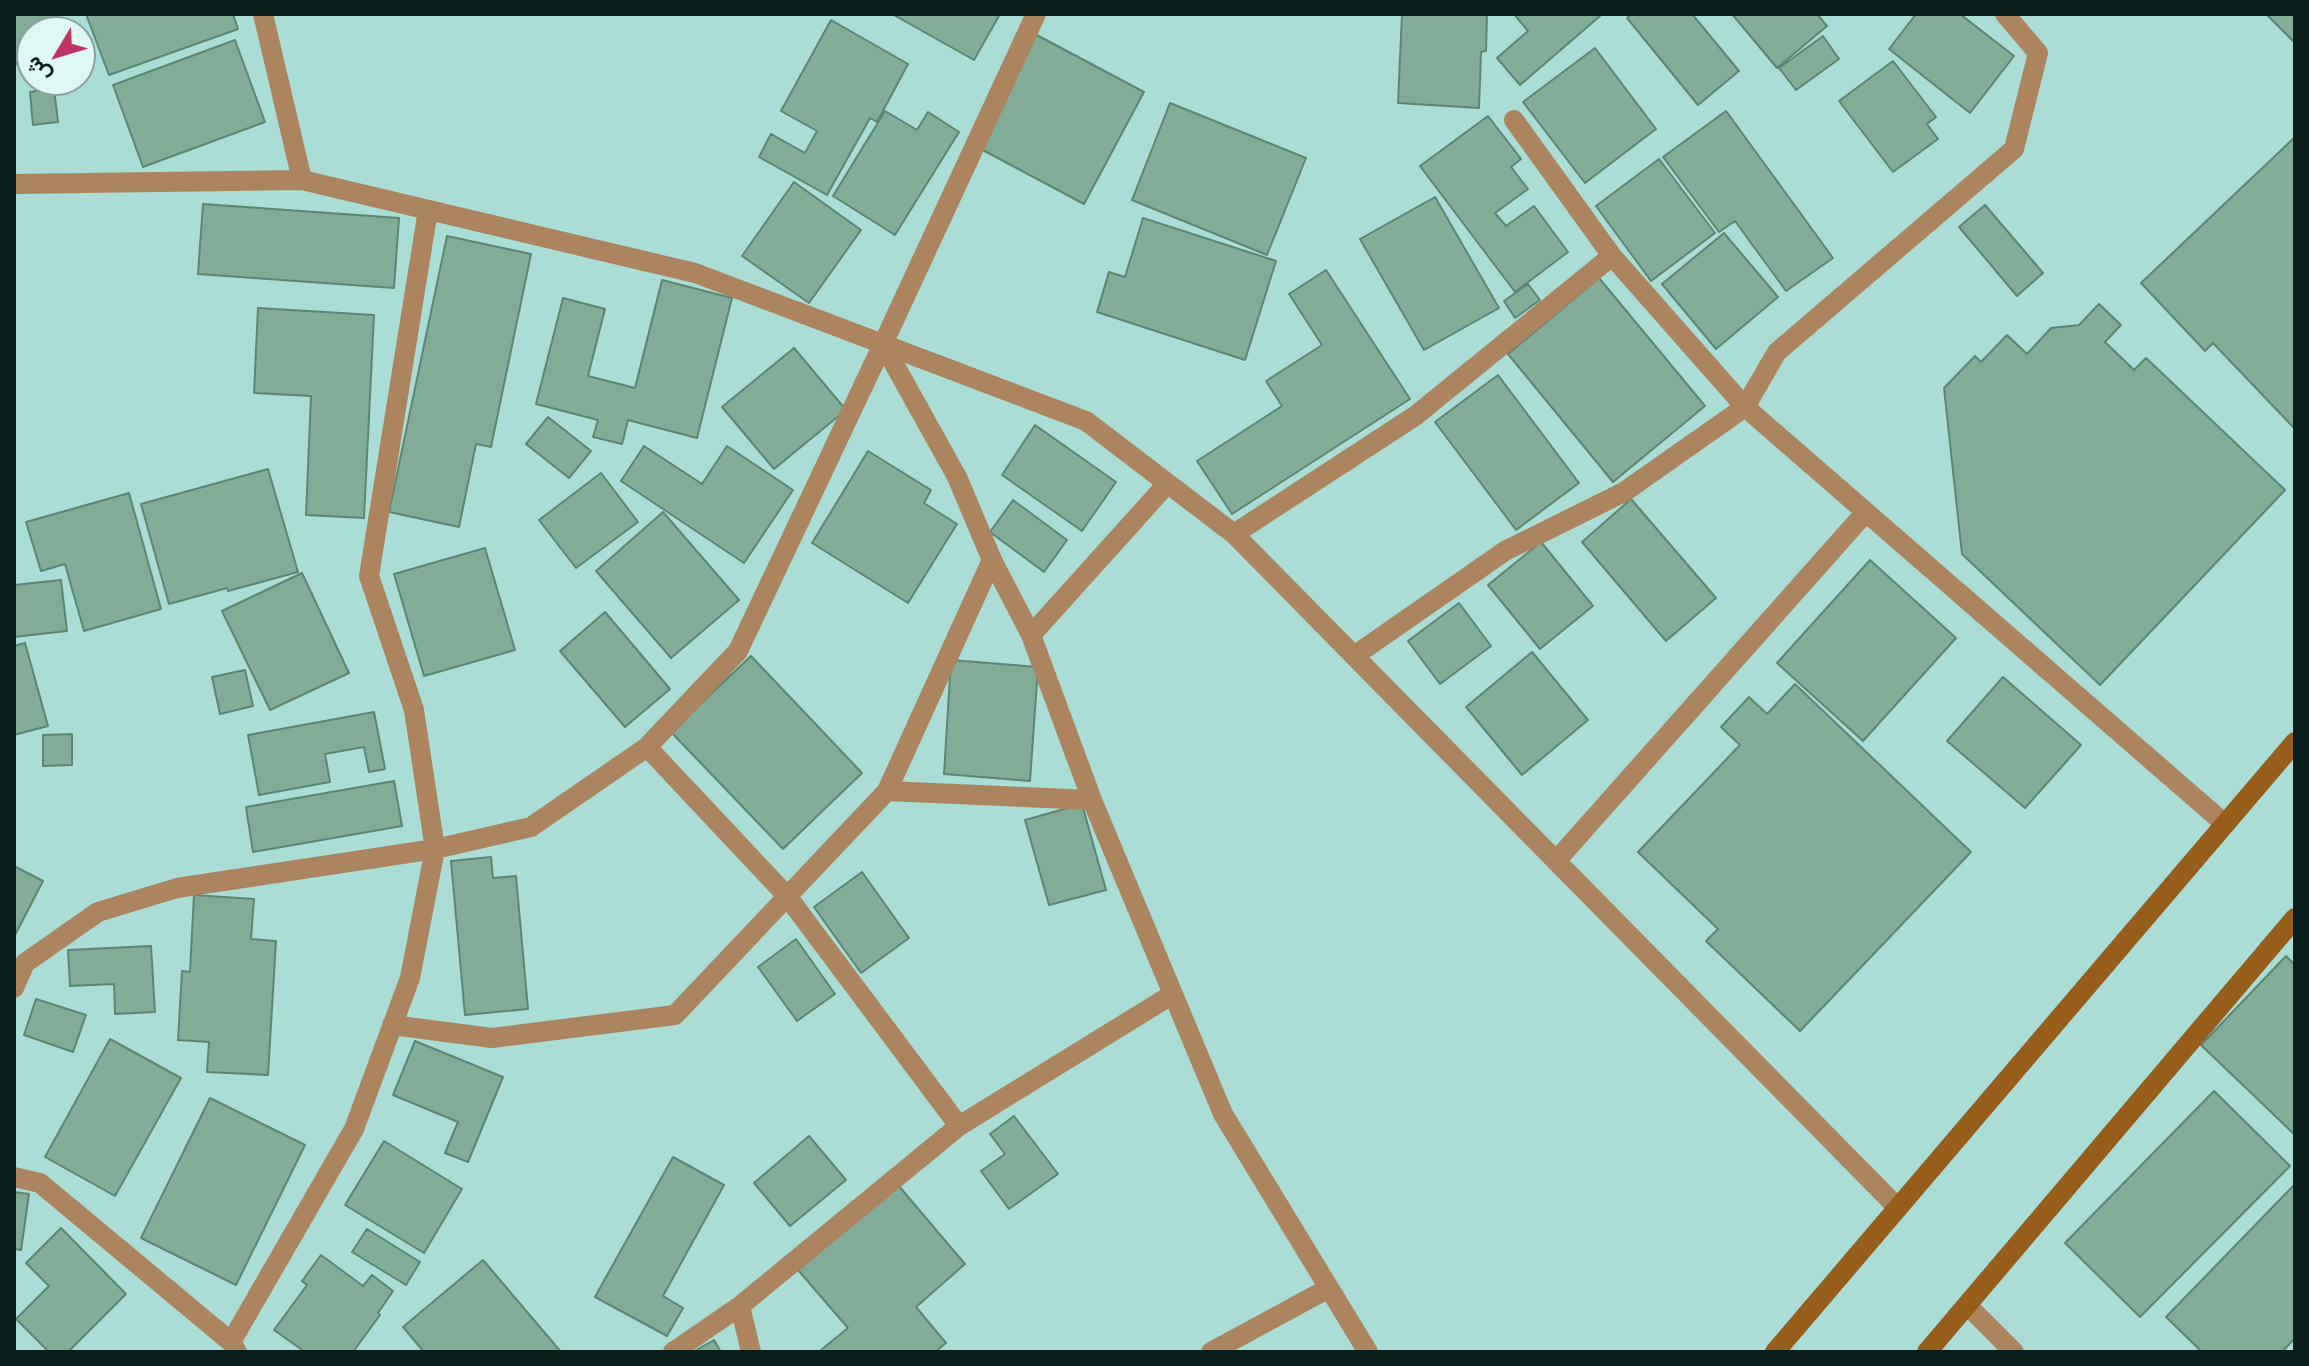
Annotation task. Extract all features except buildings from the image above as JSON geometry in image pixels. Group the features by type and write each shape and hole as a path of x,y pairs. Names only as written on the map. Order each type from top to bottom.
{"street":[{"path":"263,14 302,180"},
{"path":"14,988 25,963 98,912 177,888 435,849 531,827 647,747 738,651 1036,14"},
{"path":"1354,656 1505,551 1624,492 1745,407 1777,352 2014,149 2038,53 2005,14"},
{"path":"1514,120 1612,256 1745,407 2225,824"},
{"path":"14,184 302,180 695,273 1086,421 1234,534 1898,1208"},
{"path":"14,1177 40,1183 234,1347 354,1129 410,978 435,849 414,710 369,576 428,210"},
{"path":"1234,534 1415,416 1612,256"},
{"path":"883,344 957,477 992,560 1031,635 1092,800 1223,1114 1368,1352"},
{"path":"1031,635 1167,484"},
{"path":"1556,861 1865,513"},
{"path":"392,1025 492,1038 675,1015 887,791 992,560"},
{"path":"1775,1352 2295,742"},
{"path":"647,747 787,896 959,1126"},
{"path":"887,791 1092,800"},
{"path":"1927,1352 2295,918"},
{"path":"673,1352 740,1306 959,1126 1173,994"},
{"path":"1211,1352 1329,1288"},
{"path":"1967,1305 2014,1352"},
{"path":"740,1306 751,1352"}]}
